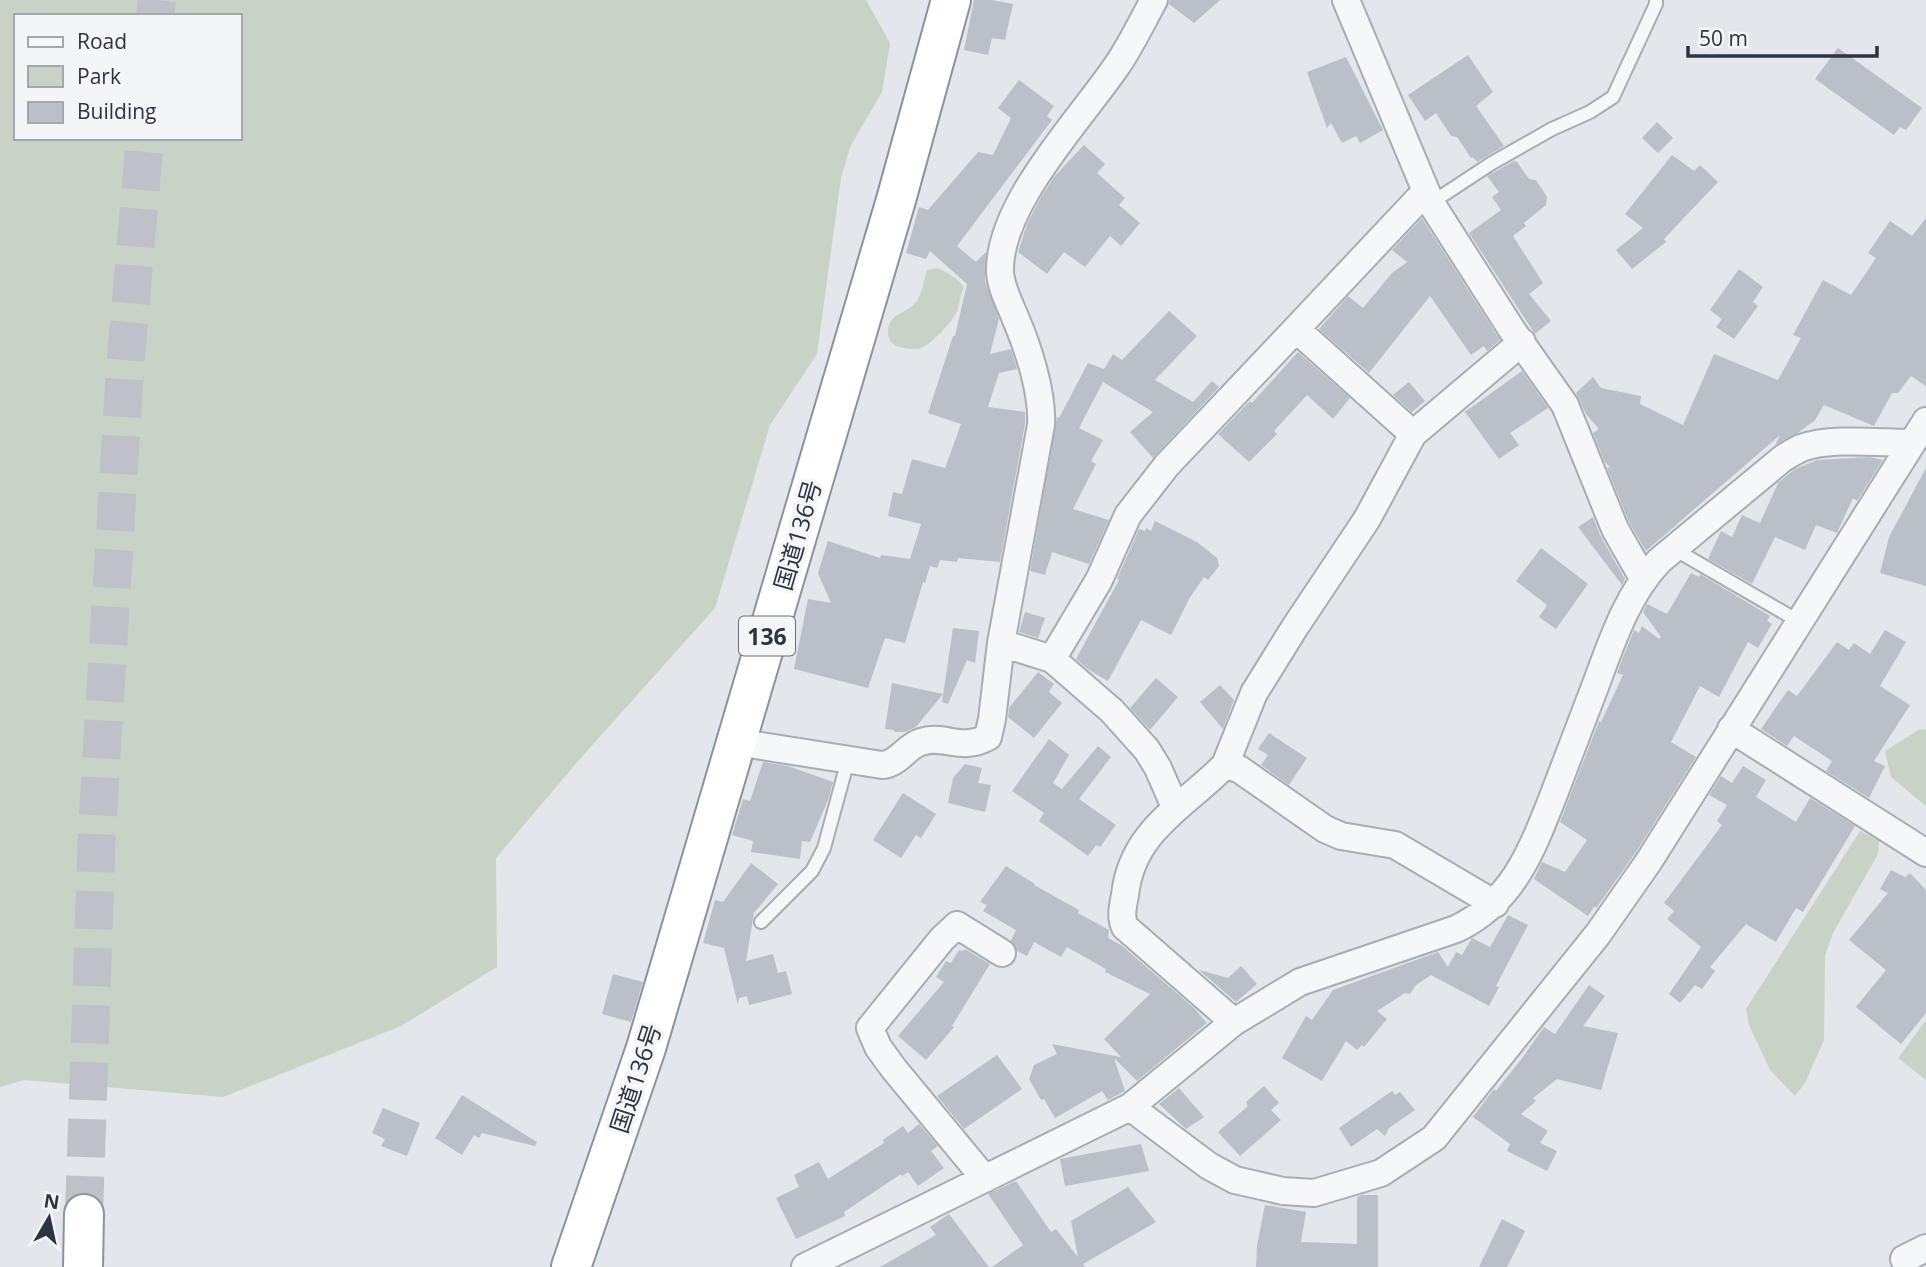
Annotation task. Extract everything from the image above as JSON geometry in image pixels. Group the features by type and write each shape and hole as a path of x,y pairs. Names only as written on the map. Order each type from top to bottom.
{"highway":[{"name":"国道136号","path":"571,1267 646,1048 892,213 951,0"},
{"path":"83,1267 84,1214"}],"street":[{"path":"736,742 848,761 889,764 925,740 968,745 988,737 1001,643 1042,408 1023,337 1003,289 1000,271 1002,253 1020,203 1032,183 1059,142 1120,62 1154,0"},
{"path":"1346,0 1429,197 1565,405 1615,529 1643,578"},
{"path":"1052,659 1099,580 1128,514 1167,466 1296,329 1429,197"},
{"path":"1296,329 1413,433"},
{"path":"1234,1022 1125,927 1122,920 1126,884 1140,847 1175,807 1212,779 1225,765 1254,693 1367,519 1413,433 1522,342"},
{"path":"1130,1107 1209,1166 1235,1180 1283,1191 1314,1193 1381,1173 1434,1138 1598,934 1649,861 1926,421"},
{"path":"805,1267 1130,1107 1234,1022 1300,982 1456,929 1475,920 1495,904 1520,872 1539,832 1615,632 1643,578 1782,459 1800,449 1816,444 1912,443"},
{"path":"1001,643 1052,659 1112,711 1147,750 1175,807"},
{"path":"1731,729 1926,853"},
{"path":"1225,765 1239,769 1325,829 1341,836 1395,845 1495,904"},
{"path":"985,1179 894,1069 878,1047 870,1028 942,939 957,926 1002,953"}],"lane":[{"path":"1429,197 1552,129 1590,112 1612,97 1656,0"},
{"path":"1674,549 1800,622"},
{"path":"761,922 812,871 824,848 848,761"}],"green space":[{"path":"0,0 866,0 890,43 882,92 851,145 841,178 817,354 770,425 715,608 579,760 496,858 497,967 401,1026 223,1097 24,1080 0,1087"},
{"path":"937,268 956,279 964,288 956,313 942,331 925,346 914,349 895,345 888,334 889,325 895,317 917,301 927,270"},
{"path":"1920,729 1926,730 1926,806 1891,777 1885,751"},
{"path":"1860,831 1879,840 1878,854 1833,933 1825,956 1824,1040 1805,1083 1795,1096 1770,1070 1749,1025 1746,1009"},
{"path":"1926,1020 1926,1080 1898,1058"}],"building":[{"path":"974,0 1013,4 1005,40 992,38 988,55 964,50"},
{"path":"1170,0 1220,0 1194,23 1169,4"},
{"path":"1838,48 1922,108 1906,130 1900,127 1894,135 1815,79"},
{"path":"1468,55 1493,92 1476,106 1504,146 1477,162 1471,158 1457,137 1451,136 1436,113 1425,121 1408,95"},
{"path":"1346,57 1383,130 1360,143 1356,136 1342,143 1331,123 1327,128 1307,72"},
{"path":"1019,80 1054,106 1047,116 1052,120 957,246 976,262 986,252 985,281 999,319 990,354 1011,349 1017,369 999,373 988,407 1025,412 1000,562 958,558 957,562 940,560 937,568 930,566 905,643 885,638 868,688 794,669 808,599 831,603 818,573 828,541 880,558 881,555 910,559 921,524 888,516 893,492 902,494 912,459 945,468 961,424 928,413 955,336 967,284 930,251 926,259 906,253 919,207 928,210 978,152 993,155 1011,118 998,108"},
{"path":"1657,122 1673,138 1658,153 1642,138"},
{"path":"1084,145 1105,164 1097,173 1125,198 1119,205 1140,223 1121,246 1110,236 1085,267 1064,252 1047,274 1018,252 1027,224 1041,197 1054,177"},
{"path":"1672,155 1694,171 1700,165 1718,182 1664,239 1666,242 1632,269 1616,250 1643,228 1625,214"},
{"path":"1514,161 1529,179 1536,180 1547,197 1546,205 1513,236 1543,283 1529,294 1551,321 1535,334 1469,233 1501,210 1492,197 1499,192 1487,176"},
{"path":"1422,218 1500,340 1487,351 1484,346 1471,355 1430,296 1369,373 1319,329 1348,296 1363,308 1392,273 1407,262 1392,250"},
{"path":"1926,218 1926,386 1911,376 1898,393 1892,393 1874,426 1824,405 1815,420 1775,445 1780,435 1646,551 1629,522 1607,468 1610,467 1604,461 1593,433 1599,429 1586,414 1576,393 1593,377 1601,388 1641,396 1640,404 1683,425 1714,354 1778,380 1801,338 1793,335 1823,280 1851,295 1876,258 1868,253 1890,221 1912,236"},
{"path":"1739,269 1763,287 1753,302 1758,306 1734,339 1716,327 1722,319 1710,310"},
{"path":"1169,311 1197,336 1155,380 1193,402 1212,381 1219,387 1153,458 1130,432 1153,412 1103,382 1079,428 1103,440 1091,461 1096,464 1073,509 1109,520 1089,564 1052,552 1045,575 1030,571 1057,417 1059,418 1088,363 1104,369 1113,354 1122,360"},
{"path":"1298,352 1350,398 1333,419 1307,395 1274,431 1277,434 1249,462 1218,434 1250,401 1252,403"},
{"path":"1522,371 1548,408 1510,433 1519,445 1499,459 1465,412"},
{"path":"1409,382 1425,401 1412,412 1393,395"},
{"path":"1870,457 1883,460 1857,501 1853,498 1837,533 1816,525 1805,550 1775,537 1752,584 1708,559 1721,531 1732,537 1742,515 1760,523 1778,483 1795,469 1817,460"},
{"path":"1926,468 1926,586 1880,573 1889,537"},
{"path":"1593,517 1625,579 1622,585 1578,527"},
{"path":"1155,521 1197,542 1217,558 1219,566 1208,580 1204,577 1189,599 1171,635 1141,620 1108,681 1076,659 1119,580 1117,579 1139,529 1145,531 1146,528 1151,531"},
{"path":"1541,548 1588,584 1556,629 1539,617 1547,605 1516,581"},
{"path":"1691,573 1699,577 1700,574 1770,616 1767,621 1772,624 1758,648 1748,642 1719,697 1700,686 1671,742 1696,757 1636,852 1588,916 1534,879 1542,862 1565,872 1587,840 1560,822 1599,721 1601,722 1623,675 1617,673 1623,657 1634,630 1639,633 1642,626 1659,639 1661,637 1643,612 1647,604 1667,614"},
{"path":"1025,612 1045,618 1038,638 1019,632"},
{"path":"953,628 979,631 975,663 967,660 948,704 942,702"},
{"path":"1885,630 1906,642 1880,686 1910,705 1874,761 1885,766 1869,798 1826,771 1832,761 1794,736 1787,746 1761,729 1788,690 1797,696 1837,642 1849,650 1854,643 1870,654"},
{"path":"1038,672 1054,684 1049,692 1062,703 1034,738 1008,717 1009,708"},
{"path":"1156,678 1178,697 1150,730 1130,708"},
{"path":"892,683 943,694 916,727 905,732 894,732 885,729"},
{"path":"1220,685 1234,700 1223,729 1200,702"},
{"path":"1269,733 1307,758 1289,785 1261,765 1268,755 1258,749"},
{"path":"1049,739 1069,755 1053,783 1062,789 1098,746 1111,757 1079,799 1116,825 1100,847 1096,845 1088,856 1039,821 1044,813 1012,791"},
{"path":"763,762 788,766 833,782 810,842 802,841 800,859 751,852 753,841 732,835 743,799 750,801"},
{"path":"965,764 982,768 978,783 991,785 985,812 948,803 953,778"},
{"path":"1743,766 1766,780 1756,797 1796,822 1810,798 1855,826 1803,912 1796,908 1776,942 1746,924 1710,967 1715,971 1702,989 1695,985 1680,1003 1669,994 1701,947 1667,919 1674,911 1664,903 1722,825 1717,821 1727,805 1709,795 1721,776 1732,783"},
{"path":"903,793 936,814 921,838 916,835 901,858 873,840"},
{"path":"751,863 778,884 754,913 746,961 773,954 778,973 786,971 792,994 749,1005 747,996 739,998 738,1005 724,948 703,943 715,900 723,902"},
{"path":"1006,866 1109,930 1108,938 1121,945 1194,1008 1207,1023 1137,1081 1114,1058 1125,1091 1108,1100 1102,1091 1055,1118 1029,1079 1034,1065 1057,1054 1052,1044 1121,1057 1104,1039 1150,994 1105,972 1106,969 1067,947 1061,957 1034,942 1027,956 1017,951 1011,940 1016,930 983,911 987,905 980,902"},
{"path":"1891,870 1905,877 1910,873 1926,890 1926,1013 1901,1044 1856,1007 1886,970 1849,940 1888,893 1880,889"},
{"path":"1508,915 1528,925 1496,986 1499,987 1489,1006 1431,975 1416,985 1410,994 1405,993 1377,1011 1387,1019 1364,1047 1362,1045 1357,1050 1346,1041 1322,1081 1282,1058 1306,1016 1312,1020 1333,990 1438,952 1448,967 1456,952 1462,955 1472,938 1490,947"},
{"path":"965,949 990,964 952,1026 954,1027 926,1060 898,1036 944,982 936,977 946,961 951,963 959,950"},
{"path":"1241,966 1257,984 1236,1002 1199,970 1228,978"},
{"path":"613,974 643,982 631,1022 602,1014"},
{"path":"1589,985 1605,996 1583,1026 1618,1033 1601,1090 1557,1079 1533,1098 1536,1101 1521,1114 1548,1131 1540,1143 1557,1151 1547,1171 1507,1151 1510,1144 1473,1117 1544,1027 1555,1034"},
{"path":"997,1055 1022,1089 964,1129 937,1096"},
{"path":"1264,1086 1279,1103 1271,1110 1281,1120 1240,1156 1218,1132 1248,1106 1246,1102"},
{"path":"1179,1088 1204,1117 1186,1129 1159,1104"},
{"path":"1392,1091 1395,1095 1400,1092 1415,1110 1389,1128 1385,1136 1377,1129 1351,1147 1339,1128"},
{"path":"462,1095 537,1142 535,1146 482,1133 479,1138 474,1135 462,1155 435,1138"},
{"path":"383,1108 420,1123 407,1156 381,1146 385,1139 372,1133"},
{"path":"919,1124 938,1146 931,1151 944,1168 918,1186 908,1172 902,1176 901,1174 844,1212 845,1216 796,1239 776,1198 799,1187 794,1175 819,1162 828,1179 884,1143 883,1140 903,1126 908,1133"},
{"path":"1141,1144 1149,1171 1065,1186 1060,1159"},
{"path":"1016,1181 1051,1232 1056,1229 1078,1257 1071,1221 1128,1187 1156,1222 1083,1264 1085,1267 992,1267 1023,1245 988,1194"},
{"path":"1378,1195 1378,1267 1256,1267 1257,1245 1265,1205 1306,1212 1301,1242 1357,1244 1357,1197"},
{"path":"949,1214 989,1267 880,1267 936,1235 930,1227"},
{"path":"1502,1219 1525,1231 1507,1267 1479,1267"}],"tunnel":[{"path":"155,14 157,0"},
{"path":"84,1214 97,830 125,368 145,140"}]}
